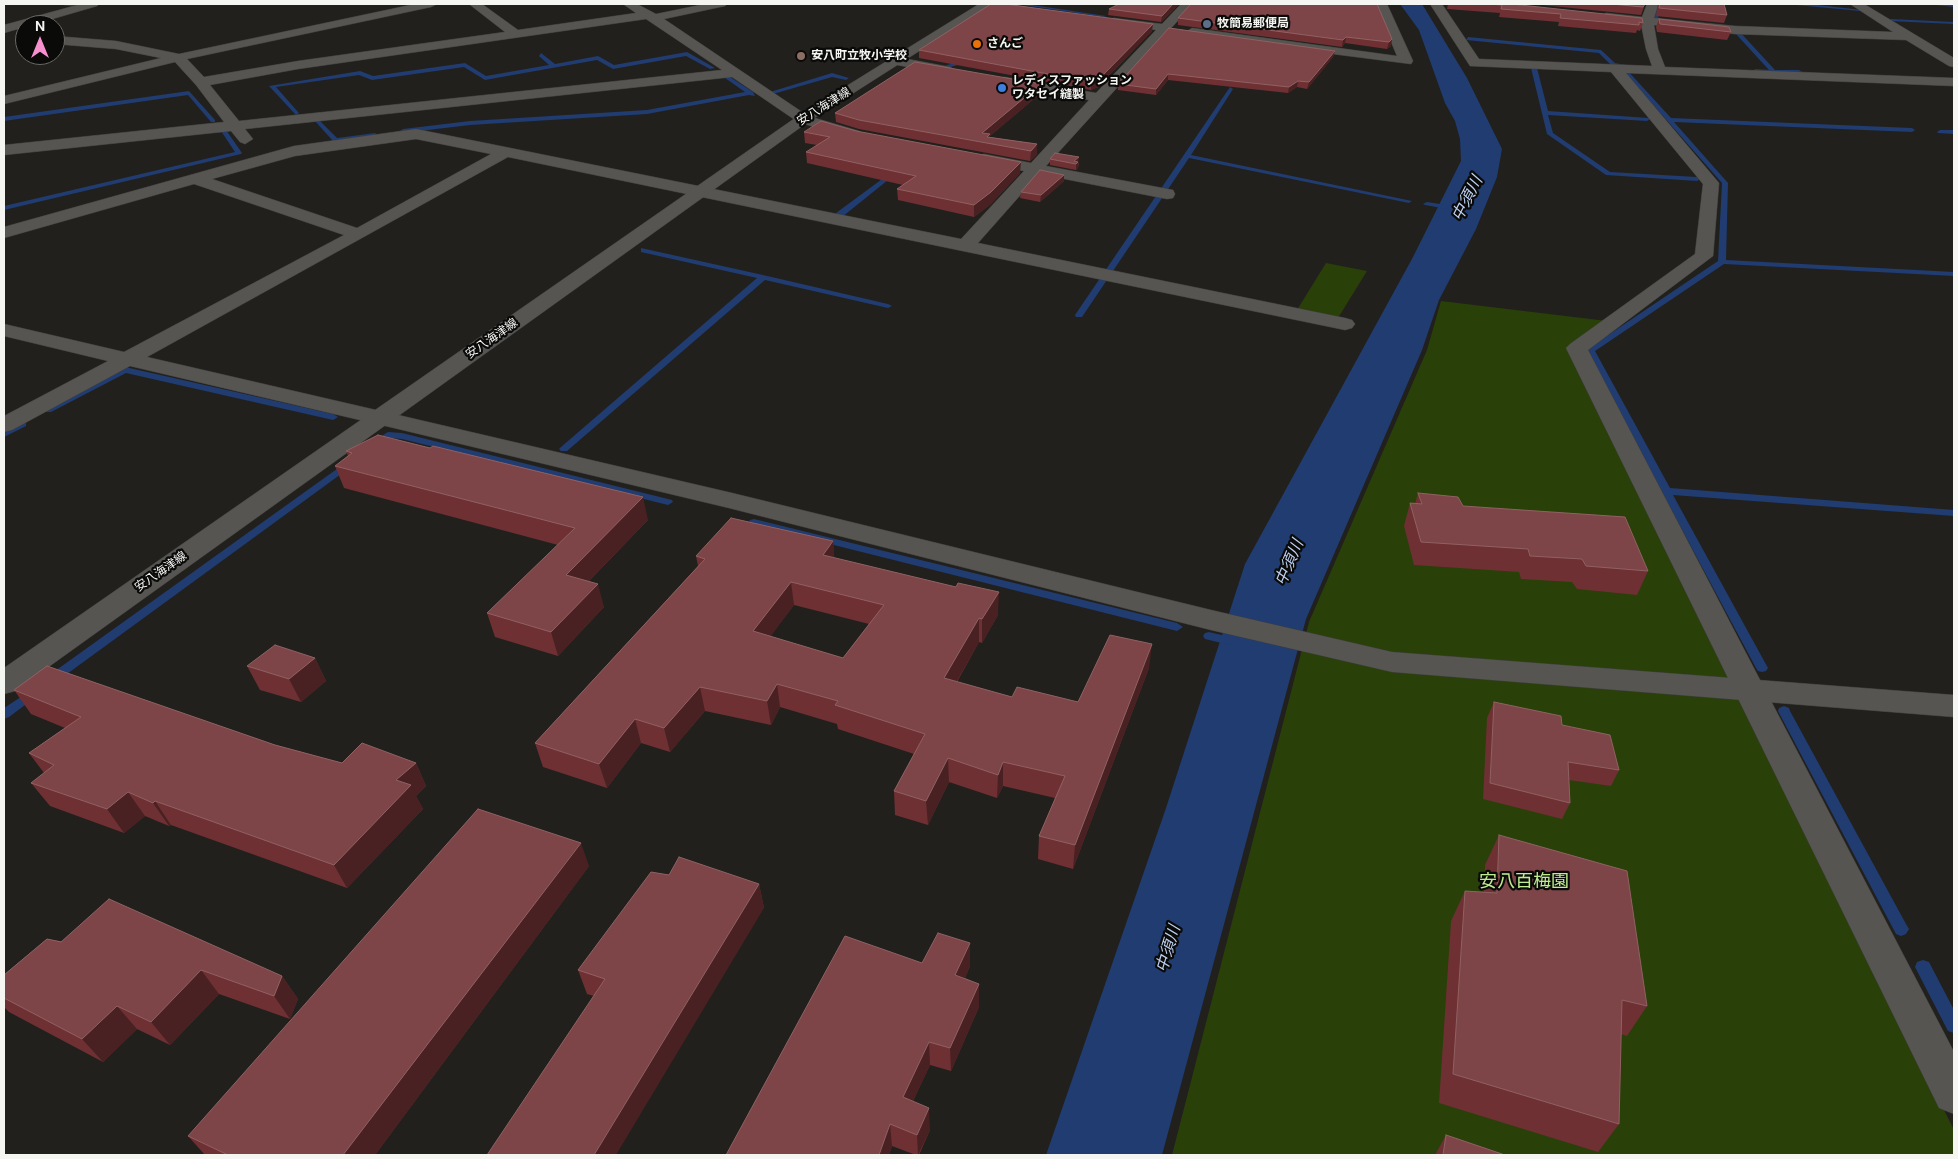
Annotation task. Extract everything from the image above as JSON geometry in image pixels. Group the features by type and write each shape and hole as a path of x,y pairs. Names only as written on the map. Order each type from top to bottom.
{"street":[{"path":"4,30 93,4"},
{"path":"4,100 177,57 360,17 431,4"},
{"path":"475,4 516,34"},
{"path":"629,4 803,119 866,137"},
{"path":"201,82 298,65 650,17 721,4"},
{"name":"安八海津線","path":"4,683 803,119 994,4"},
{"path":"966,245 1187,4"},
{"path":"1108,20 1406,61 1381,4"},
{"path":"1436,4 1475,63 1954,82"},
{"path":"1652,4 1647,21 1652,49 1660,70"},
{"path":"1856,4 1954,63"},
{"path":"345,10 360,17 373,27"},
{"path":"1590,15 1735,30 1911,36"},
{"path":"387,39 401,50"},
{"path":"65,41 116,44 177,57 201,82 261,160"},
{"path":"897,61 963,73"},
{"path":"1614,69 1711,182 1704,256 1577,348 1747,688 1954,1094"},
{"path":"4,150 236,127 732,73"},
{"path":"991,79 1099,98"},
{"path":"4,233 261,160 320,146 416,134 1345,324"},
{"path":"4,425 359,234 504,153"},
{"path":"970,156 1167,194"},
{"path":"195,179 359,234"},
{"path":"4,330 125,360 732,501 1212,620 1392,662 1638,683 1747,688 1954,706"}],"green space":[{"path":"1326,263 1367,271 1338,318 1297,310"},
{"name":"安八百梅園","path":"1441,301 1607,321 1570,347 1728,678 1954,1130 1954,1155 1172,1155 1309,622 1427,350"}],"water":[{"name":"中須川","path":"1400,4 1422,4 1467,78 1502,149 1497,177 1476,229 1439,300 1422,350 1306,619 1162,1155 1046,1155 1166,808 1245,564 1413,257 1461,161 1460,139 1455,121 1445,103 1419,30"}],"building":[{"path":"991,4 1005,4 1153,24 1099,79 1091,82 919,50"},
{"path":"1119,4 1173,4 1162,16 1109,9"},
{"path":"1191,4 1377,4 1392,39 1389,42 1346,37 1343,40 1178,18"},
{"path":"1489,4 1511,4 1642,18 1643,23 1639,22 1639,25 1560,18 1561,14 1501,9 1502,5"},
{"path":"1611,4 1645,4 1643,7"},
{"path":"1660,4 1724,4 1727,15 1659,8"},
{"path":"1659,19 1729,27 1731,32 1660,24"},
{"path":"1169,28 1335,51 1309,82 1298,81 1289,87 1168,74 1156,89 1118,84"},
{"path":"915,62 1041,84 982,133 990,134 987,137 1037,144 1031,151 859,120 835,113"},
{"path":"821,121 856,131 1021,162 991,192 974,205 897,189 916,176 806,152 830,137 804,132"},
{"path":"1055,153 1079,157 1074,161 1078,162 1076,164 1050,159"},
{"path":"1040,170 1064,175 1041,195 1021,192"},
{"path":"378,435 430,448 433,446 643,497 566,575 598,584 551,632 487,613 575,528 335,466 352,453 346,451"},
{"path":"1418,493 1458,497 1463,506 1625,517 1648,571 1586,566 1582,559 1530,556 1528,549 1421,542 1410,503 1422,504"},
{"path":"731,518 833,541 823,555 956,587 958,583 999,592 982,619 979,618 944,678 1012,697 1017,687 1078,702 1110,635 1152,644 1075,845 1039,836 1065,776 1003,762 998,775 948,758 926,801 894,791 925,734 835,705 838,701 777,684 767,701 700,687 664,728 635,719 599,764 535,743 705,559 696,556","holes":["791,582 884,605 843,658 753,631"]},
{"path":"275,645 315,658 289,679 247,666"},
{"path":"47,666 275,745 342,763 362,743 416,763 396,780 411,785 334,865 155,801 153,803 128,792 107,809 31,783 54,765 29,753 81,717 14,690"},
{"path":"1494,702 1561,716 1562,725 1610,735 1619,770 1568,762 1570,803 1490,783"},
{"path":"478,809 581,843 343,1155 228,1155 188,1136"},
{"path":"1499,835 1627,871 1647,1006 1622,1000 1619,1124 1453,1074 1465,891 1497,893"},
{"path":"679,857 759,884 594,1155 487,1155 605,979 578,970 651,872 669,875"},
{"path":"109,899 282,976 274,996 201,970 151,1022 117,1006 82,1039 4,998 4,975 47,939 61,942"},
{"path":"938,933 970,943 955,975 979,984 950,1048 929,1042 903,1097 929,1108 917,1135 890,1124 879,1155 726,1155 845,936 922,963"},
{"path":"1446,1135 1505,1155 1443,1155"}],"waterway":[{"path":"56,4 77,6"},
{"path":"1018,4 1104,16"},
{"path":"1659,4 1655,20 1666,21"},
{"path":"1796,4 1860,10"},
{"path":"1936,4 1954,6"},
{"path":"1891,20 1954,23"},
{"path":"1737,32 1773,71"},
{"path":"1468,39 1601,52 1613,64 1628,66"},
{"path":"554,66 598,58 613,67 687,54 712,68"},
{"path":"541,55 554,66"},
{"path":"944,67 969,60"},
{"path":"296,113 272,86 360,73 372,78 465,65 485,78 554,66"},
{"path":"1534,68 1545,113"},
{"path":"1755,71 1799,72"},
{"path":"1627,72 1669,120"},
{"path":"773,92 832,75 846,78"},
{"path":"727,77 750,93"},
{"path":"1187,156 1230,89"},
{"path":"4,119 189,93 213,121"},
{"path":"403,131 470,123 647,112 750,93"},
{"path":"1545,113 1647,119"},
{"path":"1545,113 1550,134 1608,174 1697,179"},
{"path":"317,120 335,140 375,135"},
{"path":"1669,120 1912,130"},
{"path":"1669,120 1725,183 1722,262"},
{"path":"4,208 239,153 224,131"},
{"path":"1940,132 1954,132"},
{"path":"1079,315 1187,156"},
{"path":"1187,156 1409,201"},
{"path":"839,215 895,172"},
{"name":"中須川","path":"1427,204 1453,208"},
{"path":"644,250 763,277"},
{"path":"1666,491 1590,350 1722,262"},
{"path":"1722,262 1954,274"},
{"path":"564,449 763,277"},
{"path":"763,277 888,306"},
{"path":"48,410 125,370 333,417"},
{"path":"4,434 23,424"},
{"path":"373,445 388,435 402,436 668,502"},
{"path":"52,679 348,464"},
{"path":"1666,491 1954,513"},
{"path":"1666,491 1762,668"},
{"path":"754,522 1177,627"},
{"path":"1209,636 1234,642"},
{"path":"4,714 33,693"},
{"path":"1784,711 1901,929"},
{"path":"1923,967 1954,1026"}],"place":[{"name":"牧簡易郵便局","path":"1207,24"},
{"name":"さんご","path":"977,44"},
{"name":"安八町立牧小学校","path":"801,56"},
{"name":"レディスファッション ワタセイ縫製","path":"1002,88"}]}
